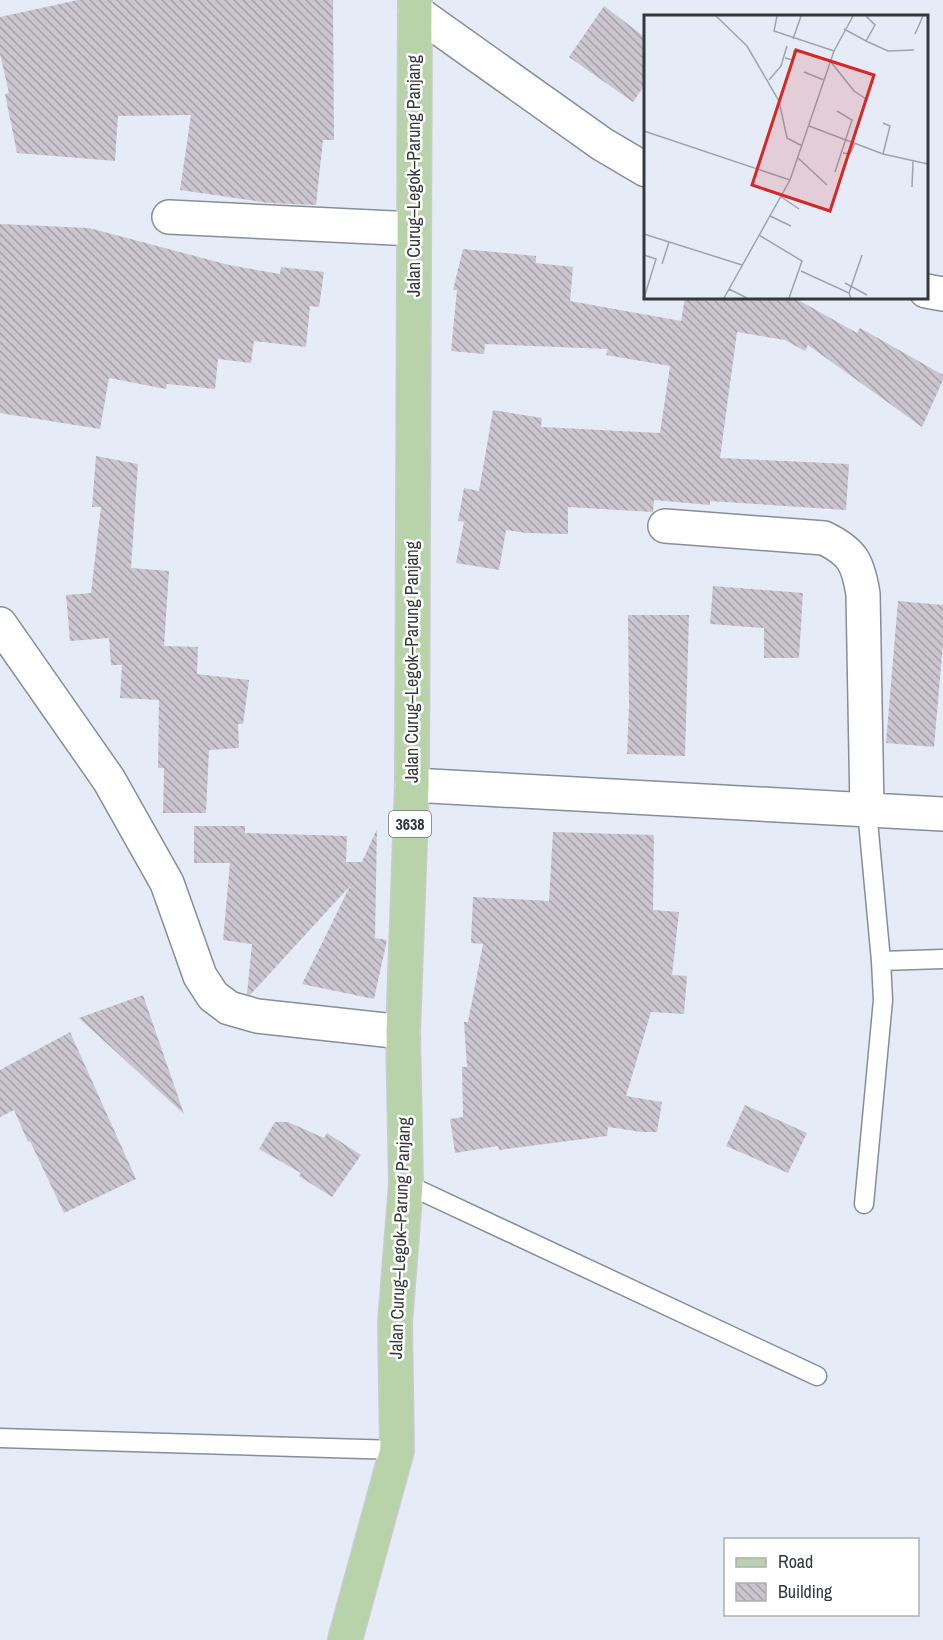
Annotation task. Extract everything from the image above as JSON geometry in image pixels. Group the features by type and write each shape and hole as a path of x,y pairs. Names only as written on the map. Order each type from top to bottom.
{"main road":[{"name":"Jalan Curug–Legok–Parung Panjang","path":"345,1640 397,1450 395,1323 406,1184 403,1032 412,785 415,5"}],"street":[{"path":"415,5 602,144 644,169"},
{"path":"169,217 414,229"},
{"path":"928,291 943,294"},
{"path":"665,526 824,538 840,546 851,556 859,571 863,594 867,810"},
{"path":"0,624 109,780 167,883 200,976 213,996 229,1008 257,1016 403,1032"},
{"path":"412,785 943,813"}],"lane":[{"path":"864,1204 883,1000 867,810"},
{"path":"881,961 943,959"},
{"path":"406,1184 817,1376"},
{"path":"0,1438 397,1450"}],"building":[{"path":"78,0 333,0 334,140 323,140 316,205 269,203 180,190 191,115 118,116 115,161 17,153 5,94 9,93 0,54 0,17"},
{"path":"604,6 644,36 644,86 633,102 569,57"},
{"path":"0,224 89,228 229,265 280,274 281,267 324,272 319,307 310,306 306,347 254,341 251,363 218,359 215,389 167,384 166,389 109,378 100,429 0,413"},
{"path":"463,249 536,256 536,263 573,267 570,301 681,321 685,298 795,298 857,333 860,328 943,375 943,380 922,427 808,345 805,351 785,340 737,332 720,458 849,464 846,510 710,501 710,505 654,500 653,512 568,507 568,534 506,530 499,570 456,563 464,522 458,521 464,488 479,491 493,410 542,418 541,427 660,433 670,366 606,355 608,349 485,344 484,354 451,351 457,290 453,290"},
{"path":"96,456 138,464 131,568 169,571 164,646 198,647 197,674 249,680 243,724 238,724 239,748 209,750 206,813 163,813 164,768 158,768 159,700 120,698 122,665 111,665 109,638 70,641 66,595 91,593 101,507 92,507"},
{"path":"713,586 803,593 799,658 764,658 764,628 710,624"},
{"path":"898,601 943,605 943,644 934,747 886,743"},
{"path":"628,615 689,615 685,756 627,754"},
{"path":"194,826 245,826 245,833 347,836 346,862 362,862 377,829 375,938 387,940 374,999 302,984 350,886 250,995 247,994 252,944 223,940 230,863 194,863"},
{"path":"553,832 654,835 653,910 679,912 672,975 687,976 684,1014 651,1012 626,1096 662,1102 657,1132 608,1127 607,1136 499,1150 498,1146 455,1153 450,1119 463,1117 462,1067 467,1067 464,1022 468,1022 483,944 471,943 473,897 549,901"},
{"path":"143,995 184,1114 79,1018"},
{"path":"70,1032 136,1179 64,1213 14,1110 0,1117 0,1070"},
{"path":"745,1105 807,1133 788,1173 726,1146"},
{"path":"275,1122 288,1122 324,1138 327,1133 361,1155 332,1197 299,1176 301,1173 259,1149"}]}
